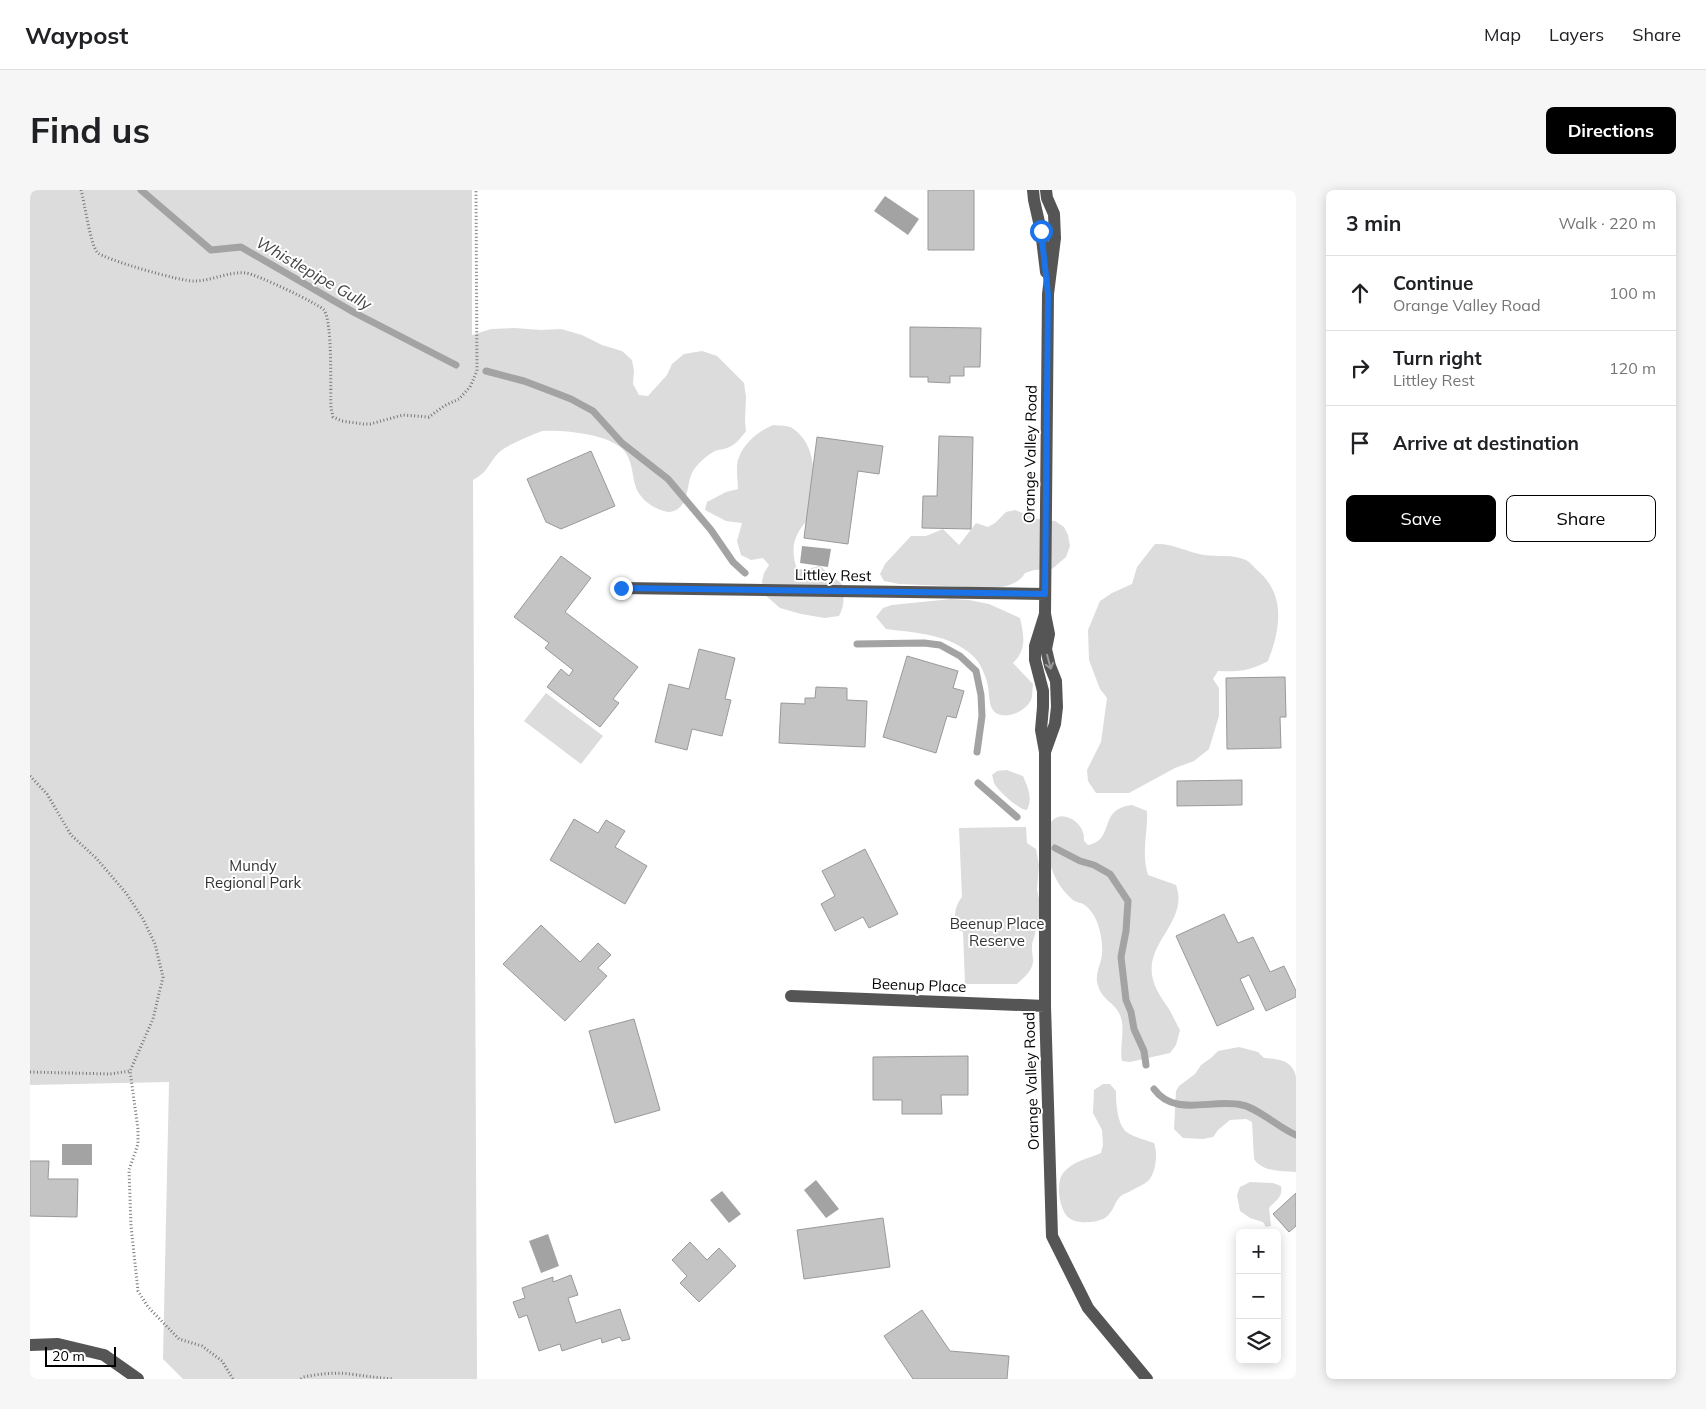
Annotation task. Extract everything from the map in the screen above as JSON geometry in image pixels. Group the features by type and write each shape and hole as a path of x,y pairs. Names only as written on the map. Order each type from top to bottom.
{"street":[{"name":"Orange Valley Road","path":"1033,190 1041,231 1048,294"},
{"name":"Orange Valley Road","path":"1046,190 1047,198 1054,214 1055,238 1048,294 1045,614 1035,646 1035,660 1043,691 1041,730 1045,752 1045,1006 1052,1236 1088,1308 1147,1379"},
{"name":"Littley Rest","path":"621,588 1045,594"},
{"name":"Beenup Place","path":"792,996 1045,1006"},
{"path":"30,1345 58,1344 104,1355 138,1379"}],"path":[{"path":"81,190 97,253 110,260 193,281 238,272 252,274 314,303 324,310 329,323 331,408 333,416 342,421 370,424 403,415 429,417 444,406 459,399 470,387 477,371 476,190"},
{"path":"30,776 46,794 71,835 96,858 126,892 143,919 155,944 163,977 153,1019 130,1071 138,1129 138,1144 129,1170 131,1226 138,1291 148,1307 179,1339 202,1346 222,1361 233,1379"},
{"path":"30,1072 110,1074 130,1071"},
{"path":"301,1379 322,1374 349,1374 394,1379"}],"green space":[{"name":"Mundy Regional Park","path":"30,190 472,190 472,335 491,329 515,328 561,329 582,335 602,345 622,351 632,360 634,371 633,384 639,395 648,396 667,375 672,364 684,354 702,351 717,356 744,383 746,431 735,444 715,451 697,465 693,471 684,501 677,510 663,511 644,500 636,487 630,461 626,453 610,441 587,434 563,431 536,433 501,450 483,473 473,480 477,1379 183,1379 163,1359 169,1082 30,1085"},
{"path":"773,425 792,428 808,446 814,480 812,516 801,528 795,540 795,561 797,569 820,566 842,584 844,601 839,616 825,618 780,608 764,594 762,581 769,565 763,558 751,560 741,555 737,541 742,523 726,521 705,510 707,502 726,492 738,489 737,465 739,457 753,438"},
{"path":"1015,510 1038,519 1055,521 1064,527 1070,546 1066,557 1052,569 1034,570 1025,573 1019,580 1010,585 991,588 899,584 884,581 880,574 885,564 911,536 926,536 943,529 959,545 976,523 988,527 1006,512"},
{"path":"1155,544 1167,545 1204,555 1236,557 1249,562 1267,580 1273,590 1278,613 1276,637 1268,661 1244,670 1218,671 1213,679 1219,688 1219,716 1209,749 1194,761 1175,768 1129,793 1096,793 1088,781 1087,770 1101,742 1107,698 1100,689 1089,660 1088,630 1100,601 1132,584 1137,567"},
{"path":"951,599 989,604 1020,618 1023,642 1021,653 1013,663 1033,684 1031,700 1022,710 1008,715 994,712 990,704 983,670 975,658 964,649 954,643 932,636 886,629 876,617 883,608 892,605"},
{"path":"546,693 603,736 581,764 524,721"},
{"path":"1007,770 1023,776 1030,797 1027,810 1009,800 994,783 992,775 997,771"},
{"path":"1132,805 1147,811 1145,858 1148,875 1176,885 1177,909 1155,952 1152,963 1152,975 1156,989 1180,1030 1176,1045 1170,1053 1130,1062 1122,1061 1122,1020 1120,1015 1102,993 1097,982 1102,951 1101,936 1097,922 1087,907 1073,900 1055,877 1049,860 1045,832 1054,819 1062,816 1067,817 1076,822 1082,829 1084,841 1088,845 1102,837 1114,812"},
{"name":"Beenup Place Reserve","path":"1026,827 1027,843 1036,849 1039,865 1037,890 1041,907 1032,944 1033,962 1031,969 1017,984 965,984 963,932 956,929 955,920 956,908 962,897 959,828"},
{"path":"1239,1047 1258,1052 1264,1058 1284,1062 1292,1067 1294,1071 1296,1077 1296,1172 1267,1169 1254,1159 1252,1122 1246,1119 1230,1120 1213,1137 1203,1139 1183,1138 1174,1129 1176,1091 1179,1086 1195,1074 1201,1065 1218,1051"},
{"path":"1103,1084 1110,1084 1116,1091 1119,1120 1124,1130 1134,1136 1154,1143 1156,1162 1149,1180 1121,1196 1106,1217 1095,1221 1076,1221 1069,1218 1061,1203 1059,1189 1061,1176 1073,1165 1101,1153 1103,1145 1102,1130 1093,1113 1094,1090"},
{"path":"1250,1182 1273,1183 1281,1186 1280,1196 1269,1208 1271,1226 1266,1227 1263,1222 1250,1218 1240,1211 1237,1195 1240,1187"}],"shaded area":[{"path":"885,196 919,219 908,235 874,211"},
{"path":"802,546 831,549 828,567 800,563"},
{"path":"62,1144 92,1144 92,1165 62,1165"},
{"path":"816,1180 839,1209 826,1218 804,1190"},
{"path":"722,1191 741,1214 729,1223 710,1200"},
{"path":"548,1234 559,1266 541,1273 529,1241"}],"building":[{"path":"928,190 974,190 974,250 928,250"},
{"path":"910,327 981,328 980,367 964,367 964,376 950,376 950,383 928,382 928,377 910,377"},
{"path":"939,436 973,437 971,529 922,528 923,496 937,496"},
{"path":"817,437 883,446 879,474 858,471 848,544 804,538"},
{"path":"591,451 615,506 561,529 546,522 527,479"},
{"path":"561,556 591,578 565,612 638,667 613,699 619,703 600,727 547,687 561,669 569,676 573,670 545,648 549,643 514,617"},
{"path":"699,649 735,658 725,699 731,700 722,736 692,729 687,750 655,742 669,684 689,689"},
{"path":"907,656 958,671 953,688 964,691 956,718 947,716 936,753 883,737"},
{"path":"1285,677 1286,717 1280,717 1281,748 1227,749 1226,678"},
{"path":"816,687 847,688 847,700 867,701 865,747 779,743 781,703 805,704 805,698 815,698"},
{"path":"1242,780 1242,805 1177,806 1177,781"},
{"path":"574,819 598,833 606,820 625,831 615,847 647,866 625,904 550,860"},
{"path":"865,849 898,914 869,928 863,917 835,931 821,904 835,896 822,871"},
{"path":"1224,914 1238,943 1253,937 1270,972 1284,966 1296,991 1296,997 1266,1011 1249,975 1240,979 1254,1009 1217,1026 1176,936"},
{"path":"541,925 580,962 598,943 611,955 598,968 607,976 565,1021 503,964"},
{"path":"634,1019 660,1110 615,1123 589,1031"},
{"path":"968,1056 968,1095 941,1095 942,1114 902,1114 902,1100 873,1100 873,1057"},
{"path":"30,1161 49,1161 48,1179 78,1179 77,1217 30,1216"},
{"path":"1296,1193 1296,1226 1289,1232 1273,1214"},
{"path":"883,1218 890,1267 804,1279 797,1230"},
{"path":"690,1242 707,1260 719,1248 736,1266 699,1302 680,1283 687,1276 672,1260"},
{"path":"571,1275 578,1295 568,1298 576,1323 620,1309 630,1339 622,1341 620,1337 602,1343 601,1338 562,1351 560,1344 539,1351 527,1315 519,1318 513,1302 525,1298 522,1288 553,1277 553,1282"},
{"path":"922,1310 950,1351 1009,1356 1007,1379 913,1379 884,1336"}],"waterway":[{"name":"Whistlepipe Gully","path":"141,190 211,250 241,247 355,313 456,365"},
{"path":"486,371 524,381 571,399 593,411 622,443 668,479 711,530 733,562 745,573"},
{"name":"Whistlepipe Gully","path":"857,644 924,643 940,645 960,656 976,671 981,695 982,716 977,752"},
{"name":"Whistlepipe Gully","path":"978,783 1017,817"},
{"name":"Whistlepipe Gully","path":"1055,848 1110,874 1128,901 1126,931 1121,957 1126,1000 1131,1012 1134,1029 1144,1051 1146,1065"},
{"name":"Whistlepipe Gully","path":"1154,1089 1163,1098 1172,1103 1183,1105 1230,1103 1242,1105 1262,1114 1296,1135"}],"route":[{"path":"621,588 1045,594 1048,294 1041,231"}]}
